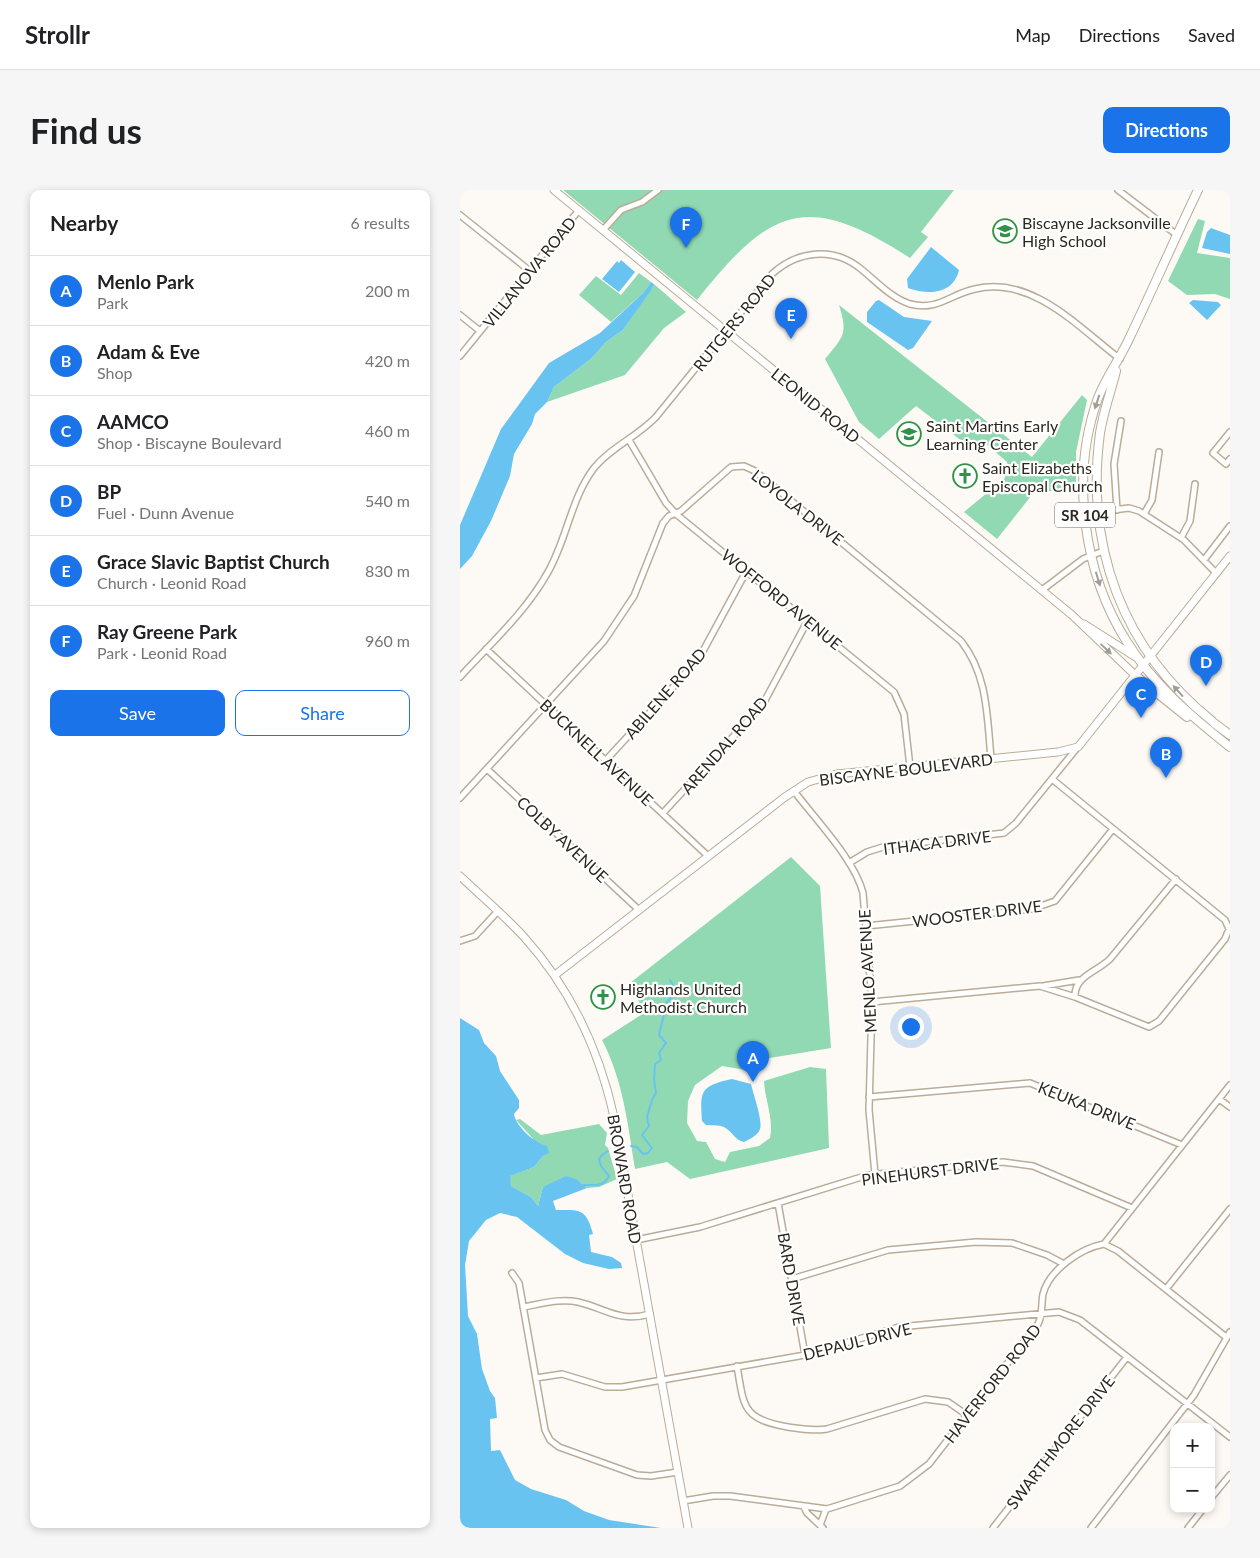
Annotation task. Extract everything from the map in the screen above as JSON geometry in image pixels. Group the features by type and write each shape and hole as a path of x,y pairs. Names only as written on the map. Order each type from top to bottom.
{"main road":[{"name":"SR 104","path":"1198,190 1120,359 1098,397 1088,439 1085,470 1086,520 1092,556 1111,613 1127,643 1176,701 1230,747"},
{"name":"SR 104","path":"1120,359 1100,432 1097,471 1097,512 1103,552 1119,600 1149,657 1185,699 1230,735"},
{"path":"1136,676 1206,732 1216,736"}],"street":[{"name":"LEONID ROAD","path":"554,190 1042,590 1136,676"},
{"path":"603,230 621,210 642,202 658,190"},
{"path":"1118,190 1177,235"},
{"name":"VILLANOVA ROAD","path":"460,356 579,210"},
{"path":"460,215 530,271"},
{"name":"RUTGERS ROAD","path":"460,677 523,608 547,573 562,543 588,478 600,461 656,417 780,267 806,255 827,254 854,264 892,295 918,305 946,302 969,290 984,287 1005,288 1031,294 1046,302 1120,359"},
{"path":"460,315 480,332"},
{"path":"1117,510 1114,464 1121,421"},
{"path":"1230,432 1213,453 1226,464 1230,459"},
{"name":"WOFFORD AVENUE","path":"628,440 666,503 676,514 889,686 899,698 904,714 910,767"},
{"path":"1144,514 1152,500 1159,452"},
{"name":"LOYOLA DRIVE","path":"460,798 593,655 616,626 641,580 663,523 669,516 676,514 732,467 744,466 755,470 961,641 976,664 983,683 991,758"},
{"path":"1085,470 1097,471"},
{"path":"1182,538 1190,521 1195,484"},
{"path":"1097,512 1133,509 1144,514 1182,538 1216,573"},
{"path":"1204,560 1230,526"},
{"path":"1042,590 1083,559 1103,552"},
{"path":"1078,747 1230,556"},
{"name":"ABILENE ROAD","path":"606,760 695,662 719,625 747,570"},
{"name":"ARENDAL ROAD","path":"663,813 762,704 808,620"},
{"name":"LEONID ROAD","path":"1078,621 1128,650 1144,664"},
{"name":"BUCKNELL AVENUE","path":"486,649 708,856"},
{"name":"BISCAYNE BOULEVARD","path":"555,975 708,856 808,782 826,776 1058,752 1078,747"},
{"name":"ITHACA DRIVE","path":"849,863 867,852 883,847 1004,833 1016,823 1078,747"},
{"name":"COLBY AVENUE","path":"488,769 639,910"},
{"path":"1040,986 1074,997 1144,1027 1152,1026 1225,939 1229,929 1225,920 1052,779"},
{"name":"MENLO AVENUE","path":"794,791 849,863 860,884 866,926 872,1002 869,1097 875,1174"},
{"name":"WOOSTER DRIVE","path":"866,926 1032,909 1050,905 1113,829"},
{"name":"BROWARD ROAD","path":"460,876 524,937 555,975 578,1013 604,1075 614,1117 688,1528"},
{"path":"872,1002 1040,986 1079,980 1101,968 1110,959 1176,879"},
{"path":"460,941 475,936 498,911"},
{"path":"1074,997 1076,984 1079,980"},
{"name":"KEUKA DRIVE","path":"869,1097 1030,1083 1182,1145"},
{"path":"1226,1337 1118,1250 1104,1244 1230,1085"},
{"path":"1219,1099 1230,1107"},
{"name":"PINEHURST DRIVE","path":"636,1240 700,1227 875,1174 1003,1162 1023,1164 1132,1208"},
{"name":"BARD DRIVE","path":"778,1203 805,1355"},
{"path":"1166,1289 1230,1209"},
{"path":"792,1279 888,1250 976,1242 1012,1243 1047,1255 1064,1264"},
{"name":"HAVERFORD ROAD","path":"683,1501 712,1496 730,1496 826,1509 884,1492 906,1483 929,1464 1038,1324 1042,1313 1044,1290 1064,1264 1086,1249 1104,1244"},
{"path":"512,1273 519,1283 545,1430 550,1440 559,1447 637,1475 651,1476 678,1472"},
{"path":"523,1307 568,1301 579,1302 616,1316 635,1317 650,1314"},
{"name":"DEPAUL DRIVE","path":"536,1378 562,1374 613,1388 805,1355 899,1327 1059,1312 1077,1318 1230,1437"},
{"path":"1090,1528 1187,1404 1230,1332"},
{"name":"SWARTHMORE DRIVE","path":"993,1528 1127,1357"},
{"path":"737,1366 742,1398 747,1409 755,1418 769,1424 810,1430 827,1429 925,1399 948,1402 967,1414"},
{"path":"1215,1493 1230,1474"},
{"path":"804,1507 822,1527"},
{"path":"822,1527 826,1509"},
{"path":"1188,1528 1200,1513"}],"green space":[{"path":"563,190 954,190 921,232 928,237 910,258 874,237 843,223 816,217 792,219 769,228 746,245 697,300"},
{"path":"1198,219 1205,221 1197,253 1230,258 1230,299 1215,294 1187,295 1168,281"},
{"path":"639,273 651,282 643,293 611,322 579,295 596,276 621,295"},
{"path":"654,284 686,312 664,328 625,375 547,402 554,387 592,358 606,342 623,330"},
{"path":"839,305 1032,457 1082,395 1087,400 1076,452 1076,491 1035,491 997,539 964,512 1005,478 1007,462 985,443 971,448 916,406 879,439 859,422 825,359 840,339 844,329"},
{"path":"791,857 820,886 831,1048 758,1060 746,1070 722,1066 695,1085 688,1101 687,1123 697,1141 706,1142 715,1159 725,1162 730,1152 759,1146 770,1138 771,1123 764,1081 810,1067 826,1069 829,1148 690,1179 667,1162 635,1169 620,1087 602,1040 644,1013 630,983"},
{"path":"520,1119 541,1135 599,1124 607,1133 605,1145 608,1148 617,1179 599,1187 587,1188 578,1180 543,1187 538,1206 531,1197 511,1186 509,1176 534,1167 544,1155 537,1143 516,1120"}],"water":[{"path":"1211,228 1230,235 1230,254 1202,248 1207,232"},
{"path":"931,247 959,270 956,278 946,289 939,291 924,292 908,288 907,279"},
{"path":"621,260 635,272 619,292 602,279 617,261 619,263"},
{"path":"651,282 654,284 651,290 623,330 606,342 592,358 554,387 547,402 535,414 532,424 514,454 510,476 491,521 472,556 460,569 460,525 501,429 549,363 600,333 643,293"},
{"path":"879,300 904,317 932,321 913,348 908,350 867,322 867,312"},
{"path":"1193,300 1218,302 1221,305 1207,320 1189,303"},
{"path":"460,1018 479,1030 484,1043 496,1056 500,1071 519,1100 519,1108 514,1114 518,1124 532,1138 547,1146 549,1153 544,1155 534,1167 510,1176 511,1186 531,1197 538,1206 543,1187 566,1176 578,1180 587,1188 553,1201 556,1210 571,1210 585,1215 593,1234 589,1235 591,1252 612,1257 621,1263 622,1268 609,1269 583,1263 565,1254 517,1217 500,1213 486,1220 469,1241 465,1265 468,1316 477,1334 482,1369 490,1391 495,1398 497,1418 490,1419 491,1451 500,1450 515,1480 531,1489 566,1500 584,1511 609,1520 661,1528 460,1528"},
{"path":"732,1079 751,1084 759,1114 761,1125 759,1131 754,1137 744,1142 725,1127 706,1125 702,1121 701,1103 704,1091 714,1084"}],"waterway":[{"path":"631,1146 637,1147 643,1154 648,1153 652,1148 642,1135 649,1126 647,1117 656,1093 654,1080 655,1064 661,1060 659,1053 666,1043 659,1035 665,1010 662,1007 677,992 670,980"},
{"path":"584,1185 598,1185 607,1180 609,1176 601,1166 599,1159 608,1151"}],"place":[{"name":"Biscayne Jacksonville High School","path":"1005,231"},
{"name":"Ray Greene Park","path":"686,248"},
{"name":"Grace Slavic Baptist Church","path":"791,339"},
{"name":"Saint Martins Early Learning Center","path":"909,434"},
{"name":"Saint Elizabeths Episcopal Church","path":"965,476"},
{"name":"BP","path":"1206,686"},
{"name":"AAMCO","path":"1141,718"},
{"name":"Adam & Eve","path":"1166,778"},
{"name":"Highlands United Methodist Church","path":"603,997"},
{"name":"Menlo Park","path":"753,1082"}]}
